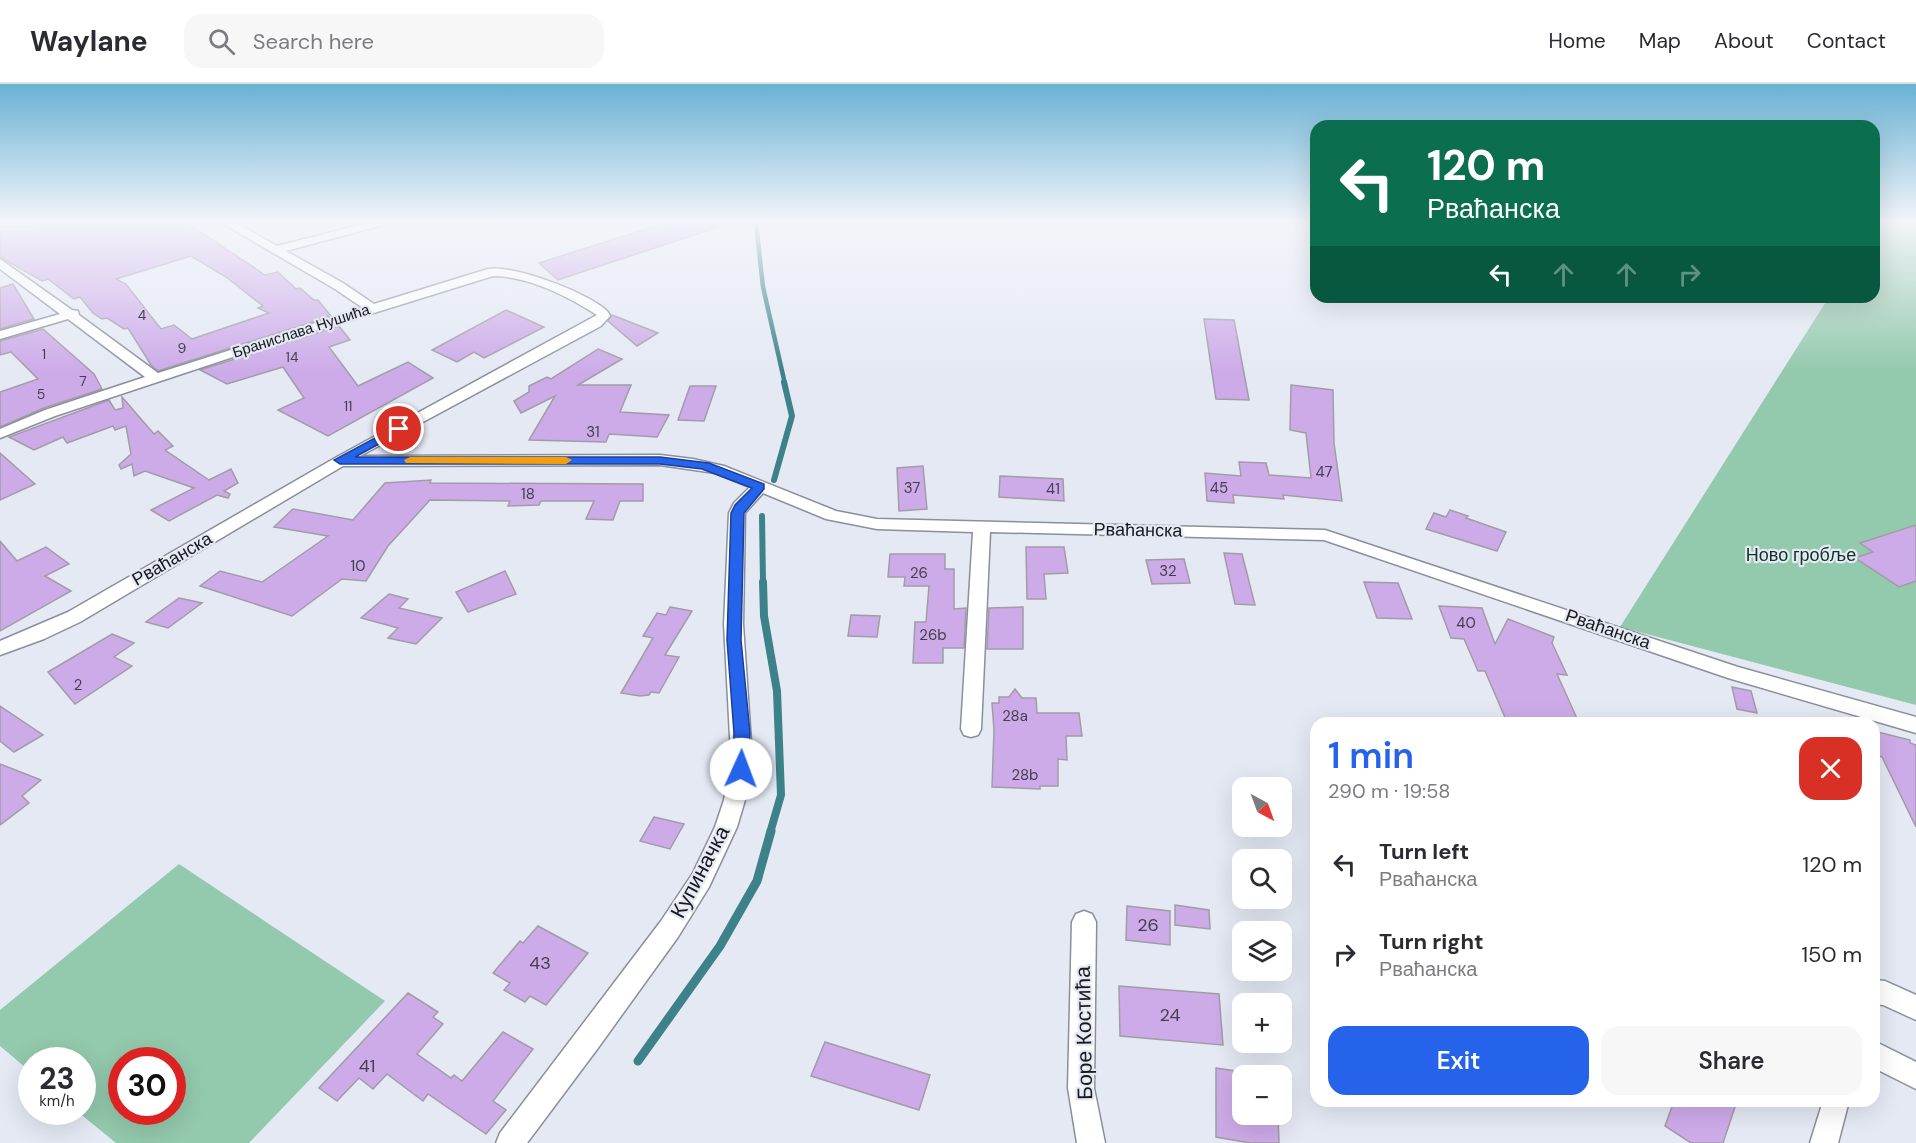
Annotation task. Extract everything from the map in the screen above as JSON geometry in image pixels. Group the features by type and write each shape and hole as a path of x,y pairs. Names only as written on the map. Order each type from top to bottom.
{"street":[{"path":"13,272 73,314 156,378"},
{"path":"315,272 371,308"},
{"name":"Бранислава Нушића","path":"0,434 50,413 156,378 371,308 491,272"},
{"name":"Бранислава Нушића","path":"510,272 602,312"},
{"name":"Рваћанска","path":"0,648 74,617 340,460 596,322 604,316 602,312"},
{"path":"0,335 73,314"},
{"name":"Рваћанска","path":"340,460 660,460 704,465 832,515 855,521 1325,535 1735,673 1916,725"},
{"name":"Купиначка","path":"510,1143 600,1026 668,932 715,852 728,819 741,769 742,733 734,640 737,513 760,486"},
{"path":"971,729 982,526"},
{"name":"Боре Костића","path":"1084,922 1081,1088 1091,1143"},
{"path":"1880,993 1916,1008"},
{"path":"1880,1057 1916,1076"},
{"path":"1824,1143 1834,1107"}],"green space":[{"name":"Ново гробље","path":"1880,272 1916,272 1916,705 1620,627 1825,303 1880,303"},
{"path":"179,864 385,1001 249,1143 116,1143 94,1125 96,1125 96,1047 18,1047 18,1061 0,1046 0,1010"}],"building":[{"path":"27,272 137,272 116,279 126,284 161,329 174,325 192,339 269,313 258,308 263,306 218,272 261,272 265,275 278,272 296,289 300,288 314,300 318,300 331,316 158,371 151,365 128,328 124,329 107,318 102,319 93,313 80,297 74,299 48,279 42,281"},
{"path":"550,272 581,272 558,280"},
{"path":"13,284 34,319 0,329 0,288"},
{"path":"506,310 544,327 484,358 474,352 457,362 432,350"},
{"path":"612,315 658,333 637,346 608,321"},
{"path":"1204,319 1234,320 1249,400 1216,399"},
{"path":"339,326 350,340 329,347 358,386 408,362 433,378 328,436 278,410 304,398 283,367 227,384 200,370"},
{"path":"43,329 94,374 102,389 44,408 0,427 0,392 38,379 11,352 0,355 0,341"},
{"path":"598,349 622,359 578,385 631,385 620,412 669,415 657,437 609,434 606,442 529,440 555,396 521,413 514,401 529,392 529,386 547,377 551,379"},
{"path":"1291,385 1333,390 1334,443 1342,501 1283,495 1284,499 1233,495 1234,503 1207,501 1205,473 1241,476 1239,462 1266,463 1269,475 1311,478 1306,433 1290,430"},
{"path":"690,386 716,386 704,421 678,420"},
{"path":"122,397 154,434 158,431 173,446 165,450 209,480 231,469 238,483 224,491 230,494 228,498 217,495 169,521 151,510 194,488 145,471 134,476 132,464 121,469 119,465 131,454 126,426 115,430 113,426 67,443 63,437 34,450 9,437 109,400 115,410 123,408"},
{"path":"0,453 35,484 0,500"},
{"path":"923,466 927,509 899,511 897,468"},
{"path":"1000,476 1063,479 1064,501 999,497"},
{"path":"431,480 430,483 643,484 643,501 620,501 613,520 586,519 594,501 541,501 539,505 508,506 510,501 430,500 388,546 366,581 342,579 292,616 200,586 220,571 262,582 328,536 274,527 293,509 353,520 385,483"},
{"path":"1450,510 1506,532 1497,551 1426,529 1434,513 1446,517"},
{"path":"1916,525 1916,581 1899,587 1855,558 1873,552 1860,543"},
{"path":"0,541 17,561 46,547 69,564 45,576 71,591 0,631"},
{"path":"1026,547 1064,547 1068,573 1044,574 1046,599 1027,599"},
{"path":"1224,553 1242,554 1255,605 1235,604"},
{"path":"890,554 945,554 945,569 954,569 954,609 966,608 964,648 943,648 943,663 913,663 915,622 926,622 929,586 904,586 905,577 888,577"},
{"path":"1184,559 1190,583 1152,584 1146,560"},
{"path":"505,571 516,594 468,612 456,592"},
{"path":"1364,582 1398,583 1412,619 1377,618"},
{"path":"389,594 408,599 399,608 442,618 416,644 388,638 398,628 361,618"},
{"path":"179,598 202,603 168,628 146,622"},
{"path":"1439,606 1482,608 1495,644 1508,619 1554,637 1552,643 1567,675 1557,674 1576,717 1505,717 1485,671 1478,671 1464,639 1451,638"},
{"path":"670,607 692,611 665,655 679,657 659,693 651,692 649,695 640,696 621,693 653,638 643,636 657,613 666,615"},
{"path":"1023,607 1023,649 987,649 989,608"},
{"path":"851,615 880,616 877,637 848,636"},
{"path":"112,634 134,643 114,657 132,666 75,704 48,672"},
{"path":"1732,687 1751,691 1757,713 1737,709"},
{"path":"1015,689 1022,698 1036,698 1037,713 1079,713 1082,736 1066,736 1067,760 1058,759 1058,786 1040,786 1040,789 992,787 994,730 992,703 999,703 999,697 1009,697"},
{"path":"0,706 43,735 14,752 0,741"},
{"path":"1880,732 1910,740 1910,743 1916,745 1916,827 1880,756"},
{"path":"0,764 41,780 22,796 29,803 0,825"},
{"path":"654,817 684,824 670,849 640,841"},
{"path":"1175,905 1209,910 1210,929 1175,925"},
{"path":"1127,906 1170,911 1170,945 1126,940"},
{"path":"538,926 588,953 546,1005 530,996 525,1002 504,990 510,983 493,973 520,941 523,943"},
{"path":"1119,986 1219,994 1223,1045 1120,1036"},
{"path":"408,993 438,1012 433,1017 443,1024 417,1054 451,1078 454,1075 462,1081 503,1032 533,1049 493,1101 506,1110 486,1134 428,1094 423,1101 387,1074 373,1089 359,1078 337,1101 319,1088"},
{"path":"825,1042 930,1075 919,1110 811,1076"},
{"path":"1216,1068 1232,1070 1232,1125 1278,1125 1279,1143 1250,1143 1216,1137"},
{"path":"1672,1107 1735,1107 1723,1143 1691,1143 1665,1126"}],"waterway":[{"path":"761,272 785,384"},
{"path":"774,480 792,416 784,382"},
{"path":"762,516 763,583"},
{"path":"763,582 764,616 777,691 781,795 770,833"},
{"path":"638,1061 720,946 757,881 771,831"}],"slow traffic":[{"path":"410,460 566,460"}],"route":[{"path":"399,429 340,460 660,460 704,465 760,486 737,513 734,640 742,733 741,769"}]}
